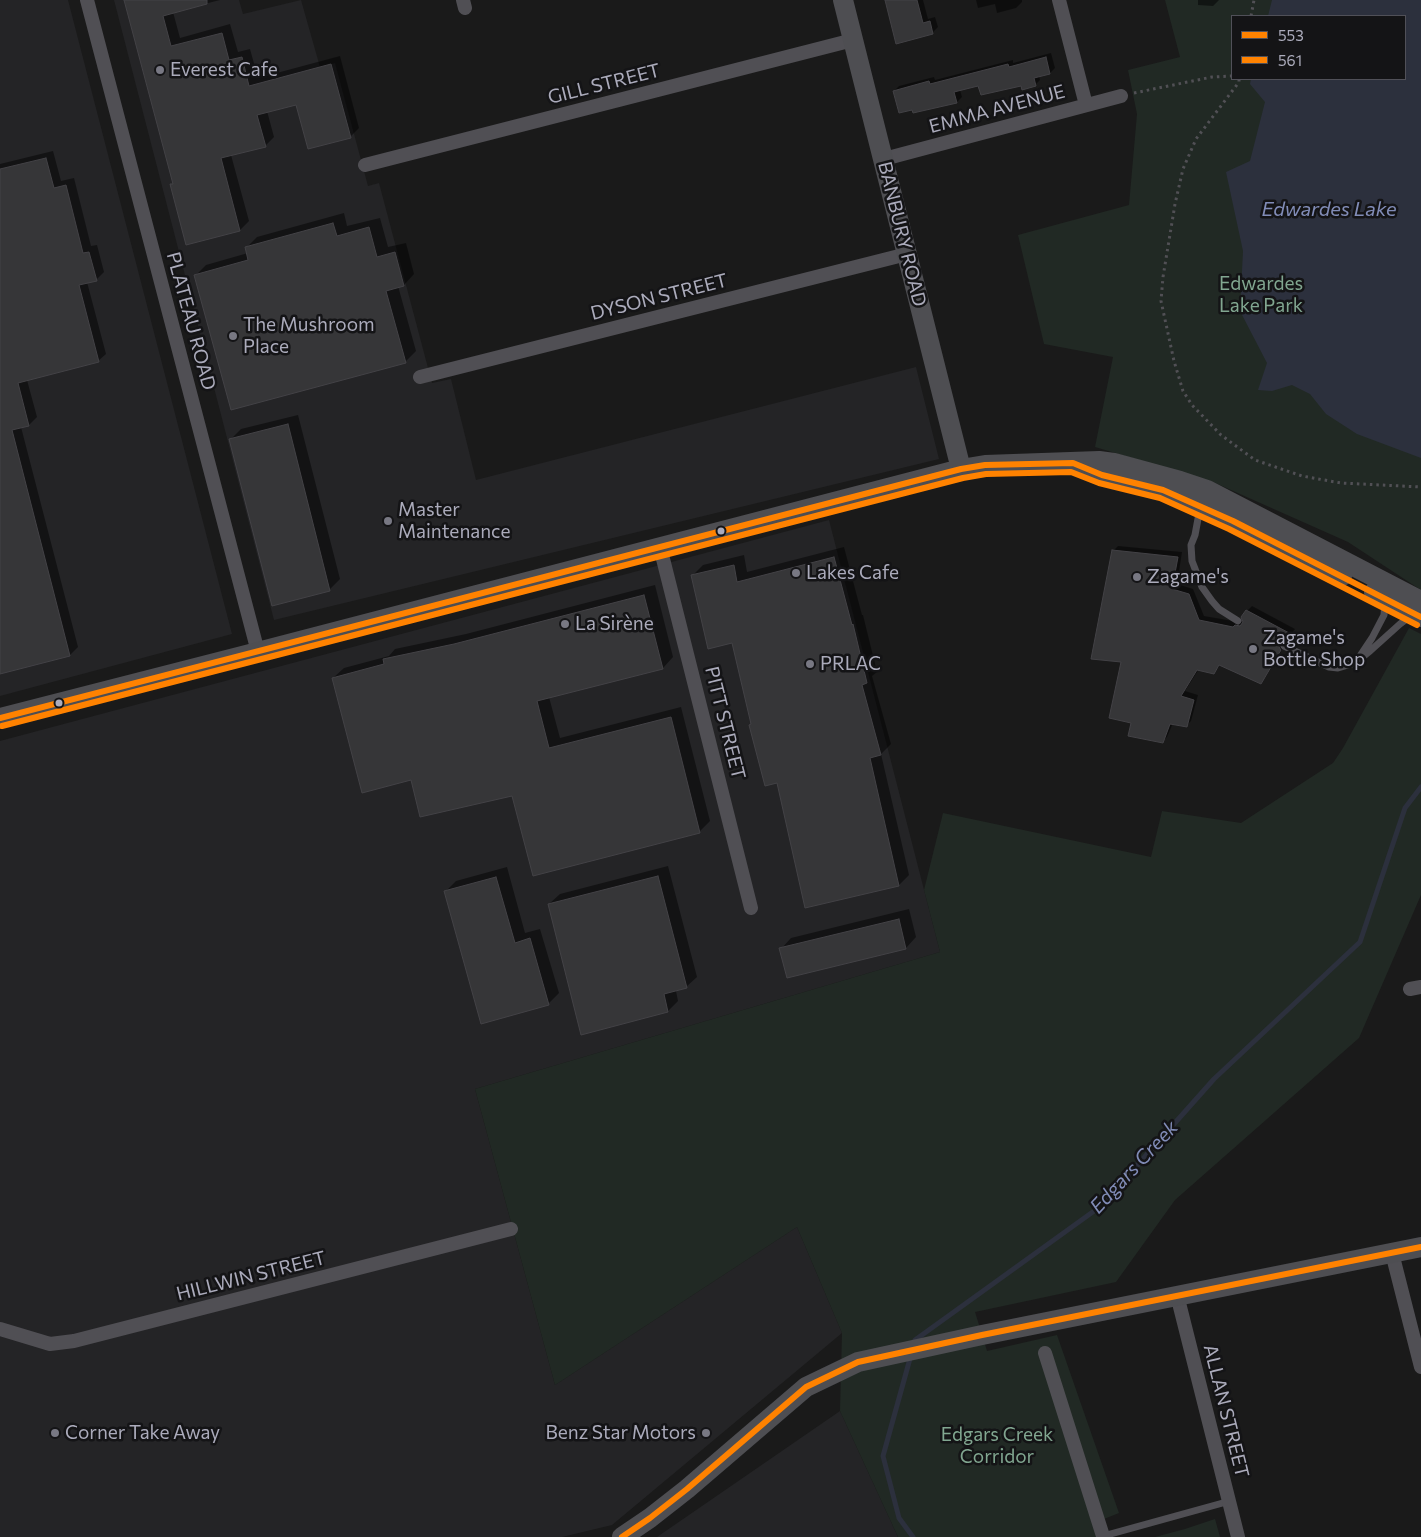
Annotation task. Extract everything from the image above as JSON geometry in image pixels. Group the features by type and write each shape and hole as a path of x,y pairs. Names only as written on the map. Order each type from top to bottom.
{"street":[{"name":"PLATEAU ROAD","path":"87,0 258,652"},
{"name":"BANBURY ROAD","path":"843,0 962,469"},
{"path":"1059,0 1086,104"},
{"name":"GILL STREET","path":"365,165 853,40"},
{"name":"EMMA AVENUE","path":"884,159 1121,96"},
{"name":"DYSON STREET","path":"420,377 907,254"},
{"path":"0,718 962,469 985,466 1073,463 1102,475 1207,500 1407,602"},
{"name":"PITT STREET","path":"660,547 751,908"},
{"name":"HILLWIN STREET","path":"0,1329 50,1344 74,1341 511,1229"},
{"path":"622,1537 650,1518 687,1488 806,1387 858,1362 982,1334 1421,1247"},
{"path":"1392,1253 1421,1368"},
{"name":"ALLAN STREET","path":"1177,1295 1238,1537"},
{"path":"1045,1353 1103,1536"}],"lane":[{"path":"1207,500 1191,545 1192,561 1202,587 1219,609 1238,621"},
{"path":"1284,646 1329,667 1338,668 1355,663 1400,624 1407,602"},
{"path":"1355,663 1372,638 1384,615 1407,602"},
{"path":"1103,1536 1230,1501"}],"path":[{"path":"1251,15 1254,0"},
{"path":"1121,96 1212,76 1231,76"},
{"path":"1239,80 1196,139 1183,169 1175,204 1161,301 1174,361 1183,391 1192,405 1221,436 1256,460 1302,476 1341,484 1421,487"}],"shaded area":[{"path":"0,0 68,0 232,634 0,696"},
{"path":"114,0 239,0 243,14 301,0 320,67 335,63 368,186 379,183 432,383 451,379 476,480 916,367 939,459 274,620"},
{"path":"829,520 940,952 475,1089 555,1385 797,1227 842,1333 612,1525 562,1537 0,1537 0,741"},
{"path":"840,1411 898,1537 657,1537"}],"green space":[{"name":"Edwardes Lake Park","path":"1165,0 1421,0 1421,590 1348,542 1213,482 1095,447 1113,357 1044,344 1018,235 1129,205 1137,114 1128,70 1180,57"},
{"name":"Edgars Creek Corridor","path":"1409,628 1421,634 1421,895 1359,1038 1175,1200 1116,1282 975,1312 987,1351 1057,1335 1119,1513 1094,1523 1098,1537 898,1537 840,1411 842,1333 797,1227 555,1385 475,1089 940,952 924,890 943,813 1151,857 1162,811 1241,823 1333,763"},
{"path":"1215,1519 1220,1537 1155,1537 1185,1529"}],"water":[{"name":"Edwardes Lake","path":"1272,0 1421,0 1421,458 1357,434 1326,414 1310,394 1292,385 1272,391 1258,390 1267,363 1240,311 1243,251 1226,172 1250,161 1265,102 1250,84 1251,80 1406,80 1406,15 1268,15"}],"building":[{"path":"124,0 207,0 207,4 163,16 171,46 222,33 229,60 242,57 249,86 331,64 351,138 308,149 296,105 257,115 266,147 221,158 240,231 186,245 170,184 173,184"},
{"path":"885,0 917,0 923,23 930,21 933,34 896,44"},
{"path":"1046,57 1050,74 1034,78 1036,86 1022,90 1021,86 981,95 978,86 954,92 957,103 913,113 912,110 899,113 893,91 929,81 930,84 1008,64 1009,67"},
{"path":"46,158 54,188 66,185 83,253 89,252 97,281 79,285 99,362 18,383 29,426 12,430 70,656 0,674 0,169"},
{"path":"333,223 337,236 369,227 377,257 395,252 404,286 386,291 406,363 231,410 194,275 248,260 245,247"},
{"path":"288,424 330,591 272,606 229,439"},
{"path":"1112,550 1178,557 1172,589 1189,594 1199,620 1233,627 1235,625 1240,626 1243,622 1241,617 1246,610 1291,634 1287,641 1279,643 1281,650 1261,684 1219,665 1214,674 1197,670 1181,696 1194,700 1187,727 1170,724 1163,743 1128,736 1131,723 1109,718 1121,662 1091,659"},
{"path":"834,557 867,683 862,685 881,755 870,758 899,886 805,908 777,783 765,786 749,725 751,724 732,643 708,649 691,575 734,565 737,582"},
{"path":"644,595 663,669 537,701 549,748 671,717 700,833 533,876 512,796 420,817 411,780 362,793 332,678 384,664 383,659 454,644"},
{"path":"658,876 687,988 664,994 668,1012 581,1035 548,904"},
{"path":"496,877 515,943 530,938 549,1005 481,1024 444,891"},
{"path":"899,919 906,949 787,978 779,948"}],"waterway":[{"name":"Edgars Creek","path":"914,1344 915,1340 1101,1206 1214,1079 1360,942 1405,808 1421,787"},
{"name":"Edgars Creek","path":"911,1355 883,1456 899,1518 913,1537"}],"transit line":[{"name":"553","path":"0,718 961,469 985,465 1073,463 1102,475 1163,490 1233,521 1421,617"},
{"name":"561","path":"2,726 963,478 986,474 1071,472 1099,483 1160,498 1229,529 1417,625"},
{"name":"553","path":"622,1537 687,1489 806,1387 858,1362 982,1335 1421,1247"}],"place":[{"name":"Everest Cafe","path":"160,70"},
{"name":"The Mushroom Place","path":"233,336"},
{"name":"Master Maintenance","path":"388,521"},
{"name":"Lakes Cafe","path":"796,573"},
{"name":"Zagame's","path":"1137,577"},
{"name":"La Sirène","path":"565,624"},
{"name":"Zagame's Bottle Shop","path":"1253,649"},
{"name":"PRLAC","path":"810,664"},
{"name":"Corner Take Away","path":"55,1433"},
{"name":"Benz Star Motors","path":"706,1433"}]}
